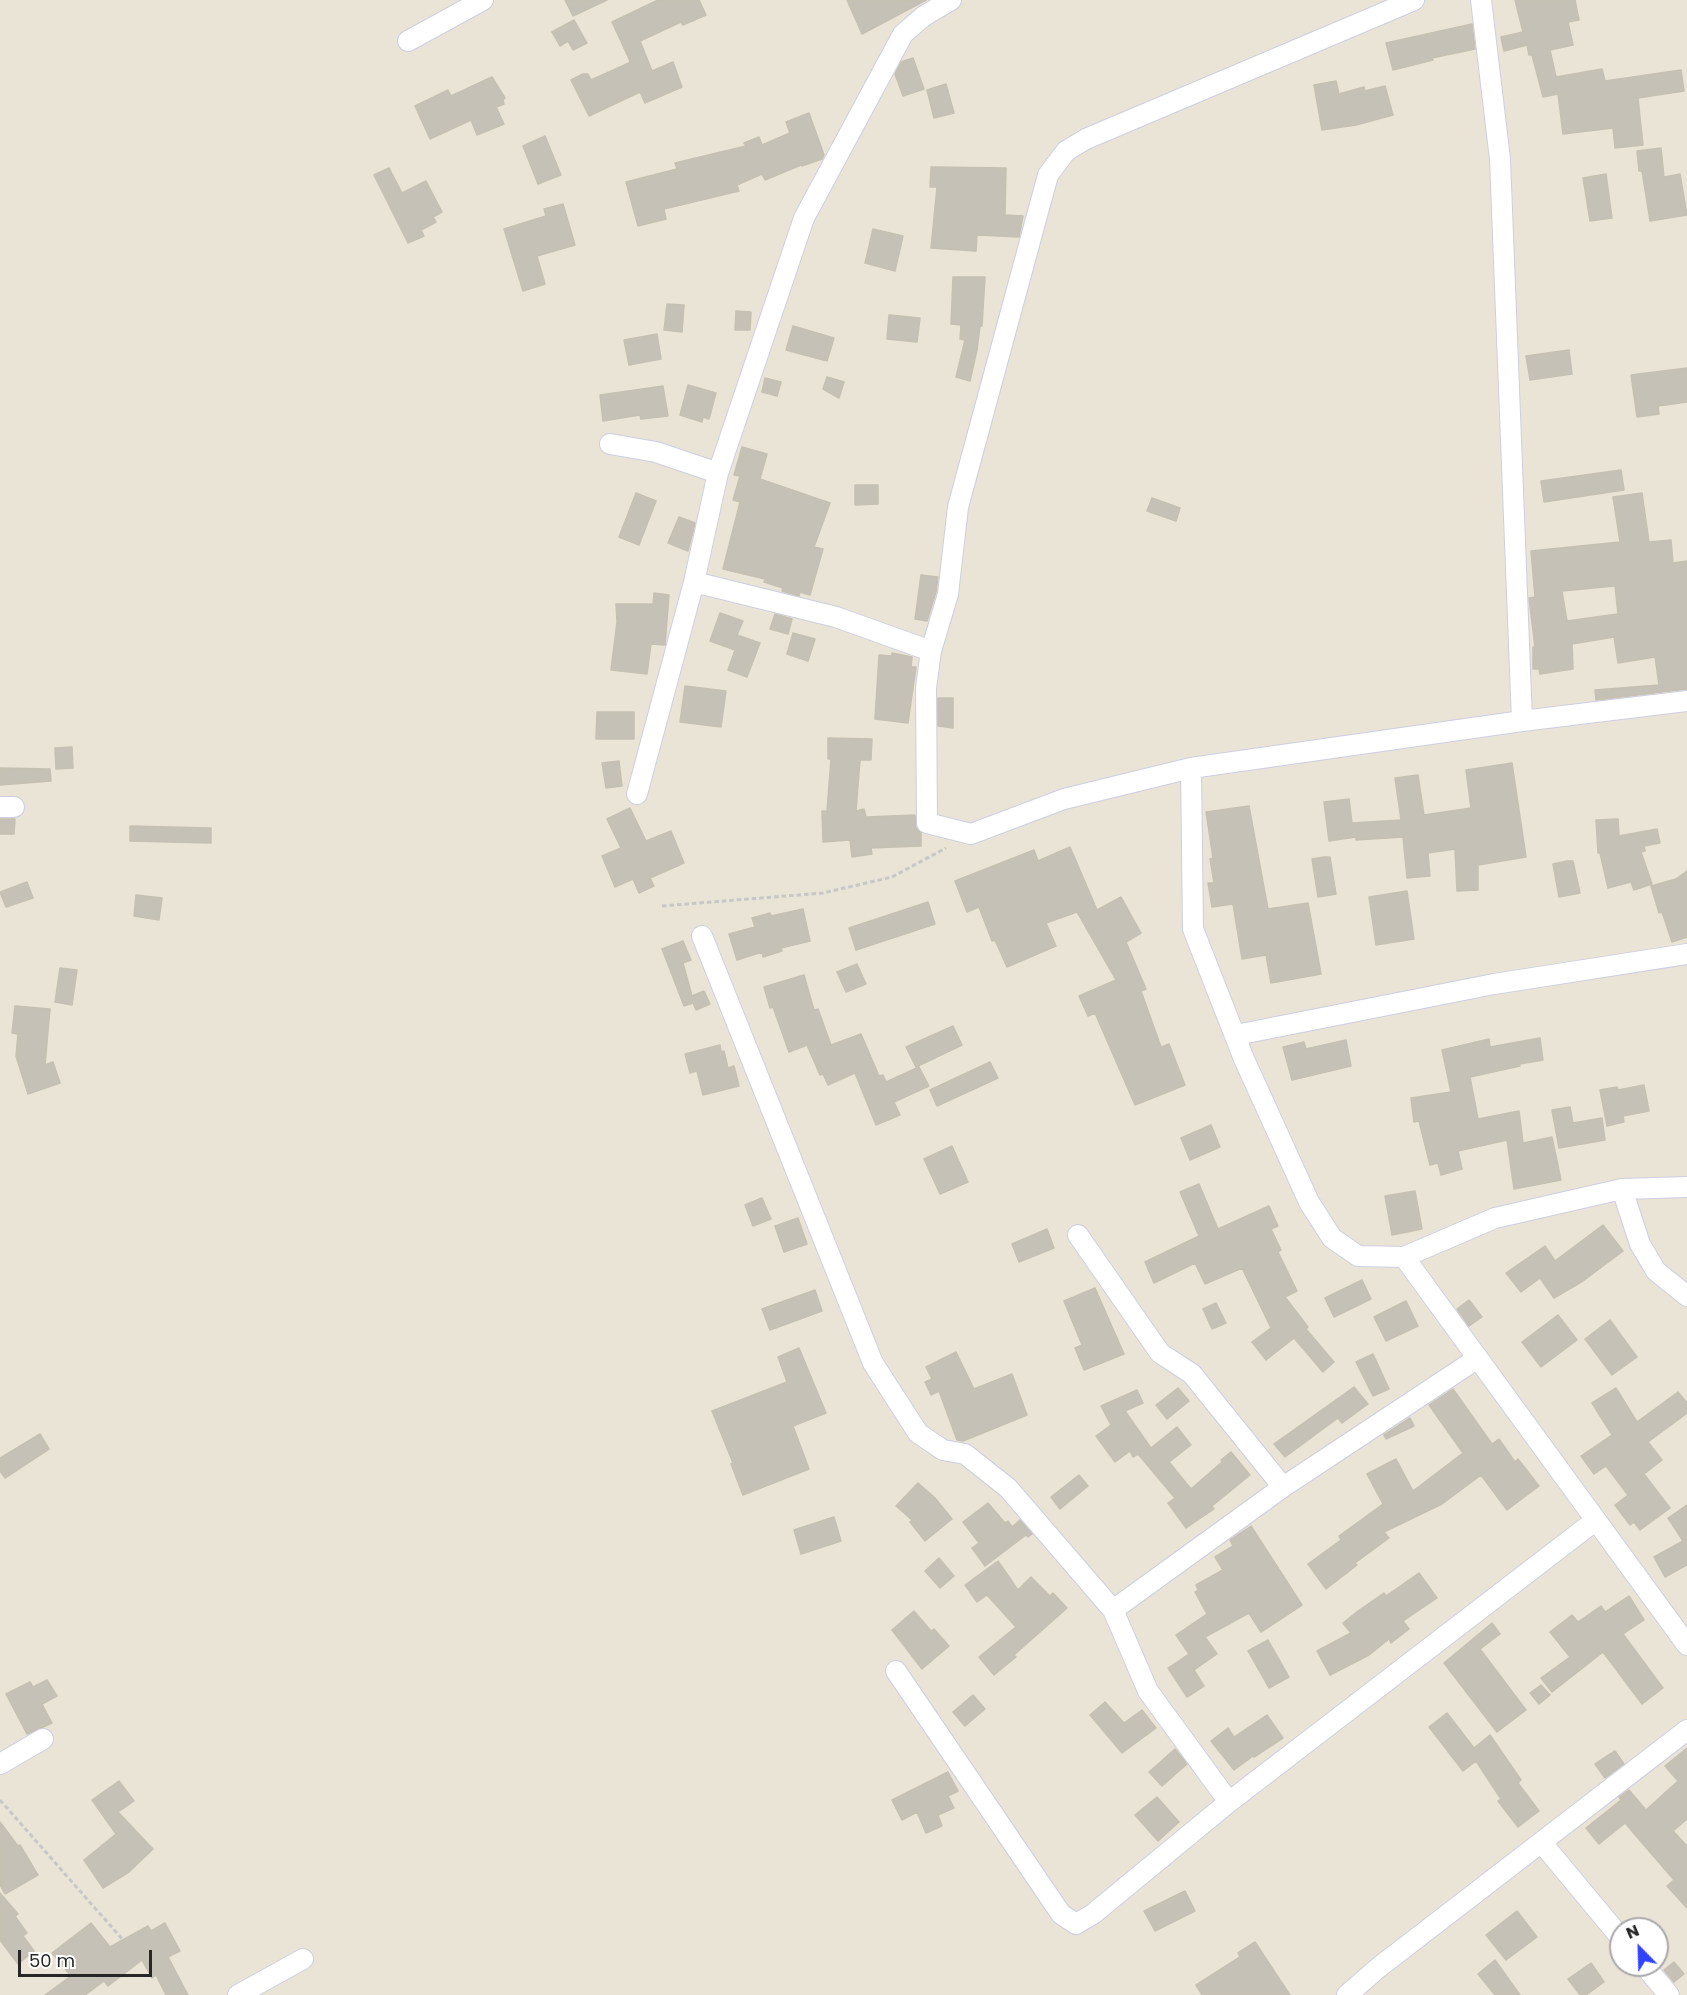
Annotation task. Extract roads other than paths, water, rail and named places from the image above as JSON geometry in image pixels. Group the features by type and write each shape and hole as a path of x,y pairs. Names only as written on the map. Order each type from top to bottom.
{"street":[{"path":"408,41 483,0"},
{"path":"637,794 694,582 718,473 804,218 903,34 924,16 951,0"},
{"path":"1414,0 1086,139 1066,151 1048,176 958,507 948,594 931,651 926,688 927,823 971,834 1064,799 1191,768 1522,721 1687,701"},
{"path":"1481,0 1500,159 1522,721"},
{"path":"610,444 656,452 718,473"},
{"path":"694,582 836,617 931,651"},
{"path":"1191,768 1193,929 1244,1059 1310,1202 1332,1238 1358,1256 1404,1257 1496,1218 1622,1189 1687,1187"},
{"path":"702,936 873,1363 918,1433 943,1450 964,1454 1008,1488 1113,1610 1148,1691 1229,1802"},
{"path":"1236,1035 1494,984 1687,954"},
{"path":"1622,1189 1640,1244 1656,1271 1687,1296"},
{"path":"1078,1235 1160,1353 1192,1374 1283,1487"},
{"path":"1404,1257 1687,1645"},
{"path":"1113,1610 1283,1487 1478,1358"},
{"path":"896,1671 1061,1914 1076,1924 1093,1914 1229,1802 1596,1521"},
{"path":"1347,1995 1378,1968 1687,1730"},
{"path":"0,1764 43,1739"},
{"path":"1542,1843 1609,1924"},
{"path":"238,1995 303,1959"},
{"path":"1654,1977 1669,1995"}]}
